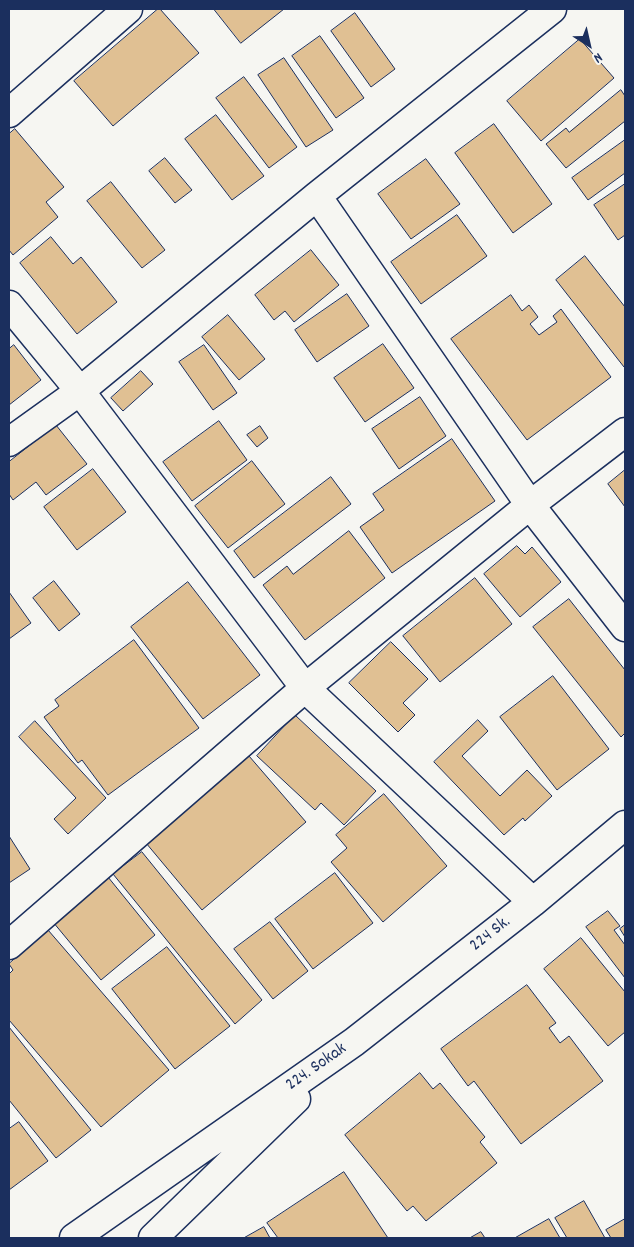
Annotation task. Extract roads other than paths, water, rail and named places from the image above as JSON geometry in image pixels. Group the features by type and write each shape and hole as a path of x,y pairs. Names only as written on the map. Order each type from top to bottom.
{"street":[{"path":"9,113 128,9"},
{"path":"9,442 80,391 317,196 552,9"},
{"path":"317,196 530,505 625,627"},
{"path":"9,305 80,391 305,688 533,902"},
{"path":"9,946 305,688 530,505 625,432"},
{"name":"224 Sk.","path":"354,1042 533,902 625,825"},
{"name":"224. Sokak","path":"74,1238 354,1042"},
{"name":"224. Sokak","path":"153,1238 354,1042"}]}
